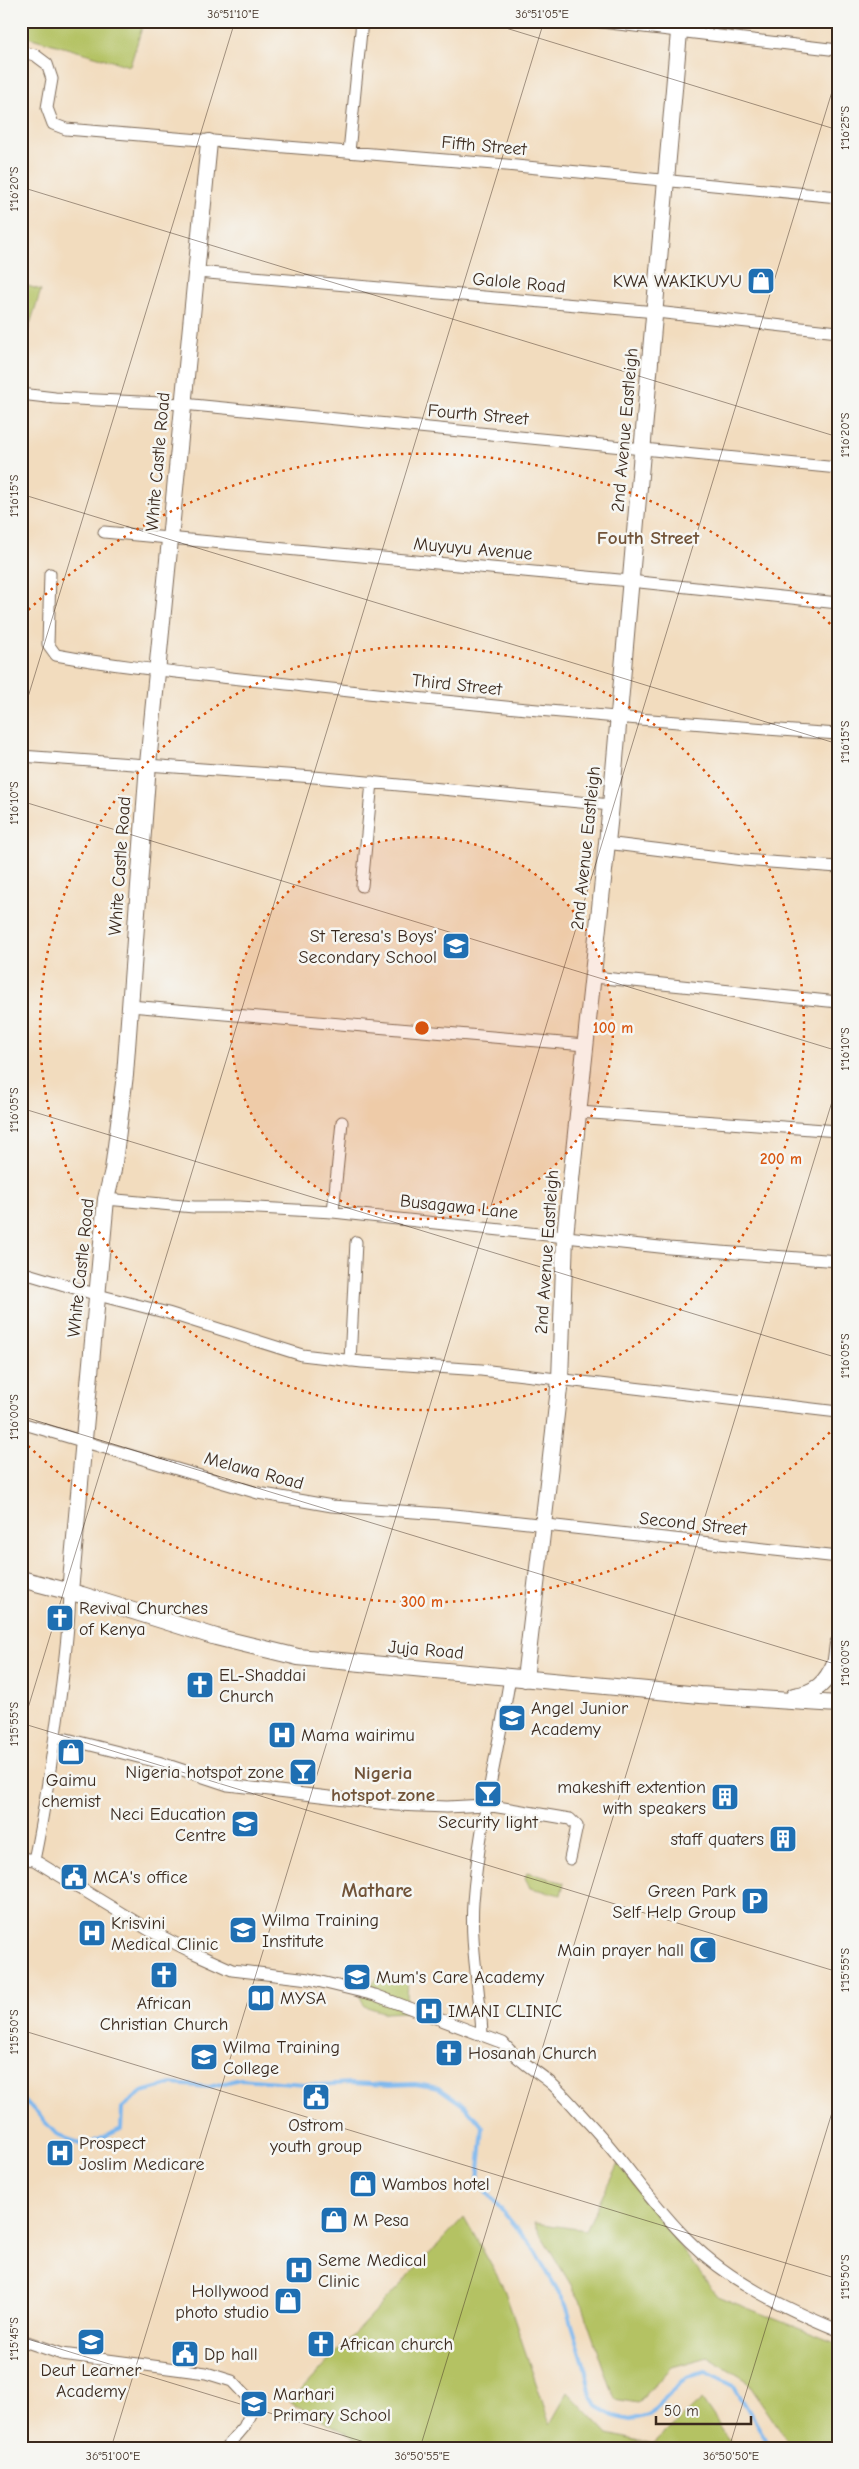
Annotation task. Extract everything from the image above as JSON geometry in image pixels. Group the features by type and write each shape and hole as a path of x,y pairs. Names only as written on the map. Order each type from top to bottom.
{"street":[{"path":"349,152 362,21"},
{"path":"593,21 680,25 838,50"},
{"name":"2nd Avenue Eastleigh","path":"517,1678 544,1526 560,1380 565,1236 594,977 606,843 612,805 630,581 644,448 680,25"},
{"name":"Fifth Street","path":"21,52 35,55 48,64 52,79 47,108 53,124 66,129 349,152 838,196"},
{"name":"White Castle Road","path":"70,1592 106,1199 113,1170 125,1075 148,764 172,538 183,404 209,142"},
{"name":"Galole Road","path":"197,272 656,312 838,332"},
{"name":"Fourth Street","path":"21,394 183,404 838,468"},
{"name":"Muyuyu Avenue","path":"104,532 630,581 838,604"},
{"name":"Third Street","path":"50,574 48,644 56,655 394,696 619,718 838,734"},
{"path":"21,756 372,782 612,805"},
{"path":"362,886 372,782"},
{"path":"606,843 743,860 838,867"},
{"path":"594,977 838,1002"},
{"path":"130,1006 585,1045"},
{"path":"579,1112 838,1131"},
{"path":"333,1212 342,1122"},
{"name":"Busagawa Lane","path":"106,1199 194,1207 238,1207 333,1212 669,1248 838,1261"},
{"path":"350,1361 356,1242"},
{"path":"21,1272 168,1313 302,1355 350,1361 481,1370 838,1412"},
{"name":"Melawa Road","path":"21,1423 258,1493 298,1501 455,1515 544,1526"},
{"name":"Second Street","path":"544,1526 838,1557"},
{"name":"Juja Road","path":"21,1579 70,1592 206,1634 298,1657 700,1695 833,1704"},
{"path":"34,1860 40,1836 55,1736 69,1620 70,1592"},
{"path":"833,1704 838,1644"},
{"path":"774,1699 813,1692 828,1679 836,1663"},
{"path":"482,2034 479,1991 472,1952 476,1873 486,1805 517,1678"},
{"path":"55,1736 149,1760 228,1786 396,1805 447,1807 486,1805 570,1819 577,1826 570,1860"},
{"path":"21,1858 34,1860 149,1930 232,1970 309,1978 375,1995 503,2043 514,2056 553,2085 612,2149 689,2242 715,2264 742,2282 775,2301 838,2330"},
{"path":"21,2340 62,2354 206,2373 232,2381 251,2401 253,2408 244,2427 226,2448"}],"green space":[{"path":"21,21 144,21 130,66 21,35"},
{"path":"21,284 41,290 21,352"},
{"path":"527,1872 564,1883 561,1895 530,1888 525,1878"},
{"path":"378,1978 408,1981 406,2012 386,2013 364,2006 359,1994"},
{"path":"618,2164 717,2296 838,2344 838,2448 792,2448 746,2380 708,2357 672,2367 638,2403 614,2399 580,2300 534,2223 586,2230"},
{"path":"464,2217 503,2286 550,2424 568,2392 608,2434 653,2444 702,2399 735,2448 373,2448 290,2402"}],"waterway":[{"path":"21,2096 58,2136 86,2145 121,2129 122,2108 142,2092 172,2084 209,2087 240,2079 318,2085 351,2083 415,2084 439,2088 466,2107 483,2127 478,2181 535,2251 566,2305 585,2367 591,2395 598,2407 614,2416 630,2420 648,2415 686,2377 706,2372 734,2386 771,2448"}],"place":[{"name":"KWA WAKIKUYU","path":"761,281"},
{"name":"St Teresa's Boys' Secondary School","path":"456,946"},
{"name":"Revival Churches of Kenya","path":"60,1618"},
{"name":"EL-Shaddai Church","path":"200,1685"},
{"name":"Angel Junior Academy","path":"512,1718"},
{"name":"Mama wairimu","path":"282,1735"},
{"name":"Gaimu chemist","path":"71,1752"},
{"name":"Nigeria hotspot zone","path":"303,1772"},
{"name":"Security light","path":"488,1794"},
{"name":"makeshift extention with speakers","path":"725,1797"},
{"name":"Neci Education Centre","path":"245,1824"},
{"name":"staff quaters","path":"783,1839"},
{"name":"MCA's office","path":"74,1877"},
{"name":"Green Park Self Help Group","path":"755,1901"},
{"name":"Wilma Training Institute","path":"243,1930"},
{"name":"Krisvini Medical Clinic","path":"92,1933"},
{"name":"Main prayer hall","path":"703,1950"},
{"name":"African Christian Church","path":"164,1975"},
{"name":"Mum's Care Academy","path":"357,1977"},
{"name":"MYSA","path":"261,1998"},
{"name":"IMANI CLINIC","path":"429,2011"},
{"name":"Hosanah Church","path":"449,2053"},
{"name":"Wilma Training College","path":"204,2057"},
{"name":"Ostrom youth group","path":"316,2097"},
{"name":"Prospect Joslim Medicare","path":"60,2153"},
{"name":"Wambos hotel","path":"363,2184"},
{"name":"M Pesa","path":"334,2220"},
{"name":"Seme Medical Clinic","path":"299,2270"},
{"name":"Hollywood photo studio","path":"288,2301"},
{"name":"Deut Learner Academy","path":"91,2342"},
{"name":"African church","path":"321,2344"},
{"name":"Dp hall","path":"185,2354"},
{"name":"Marhari Primary School","path":"254,2404"}],"district":[{"name":"Fouth Street","path":"648,538"},
{"name":"Nigeria hotspot zone","path":"383,1784"},
{"name":"Mathare","path":"377,1890"}]}
